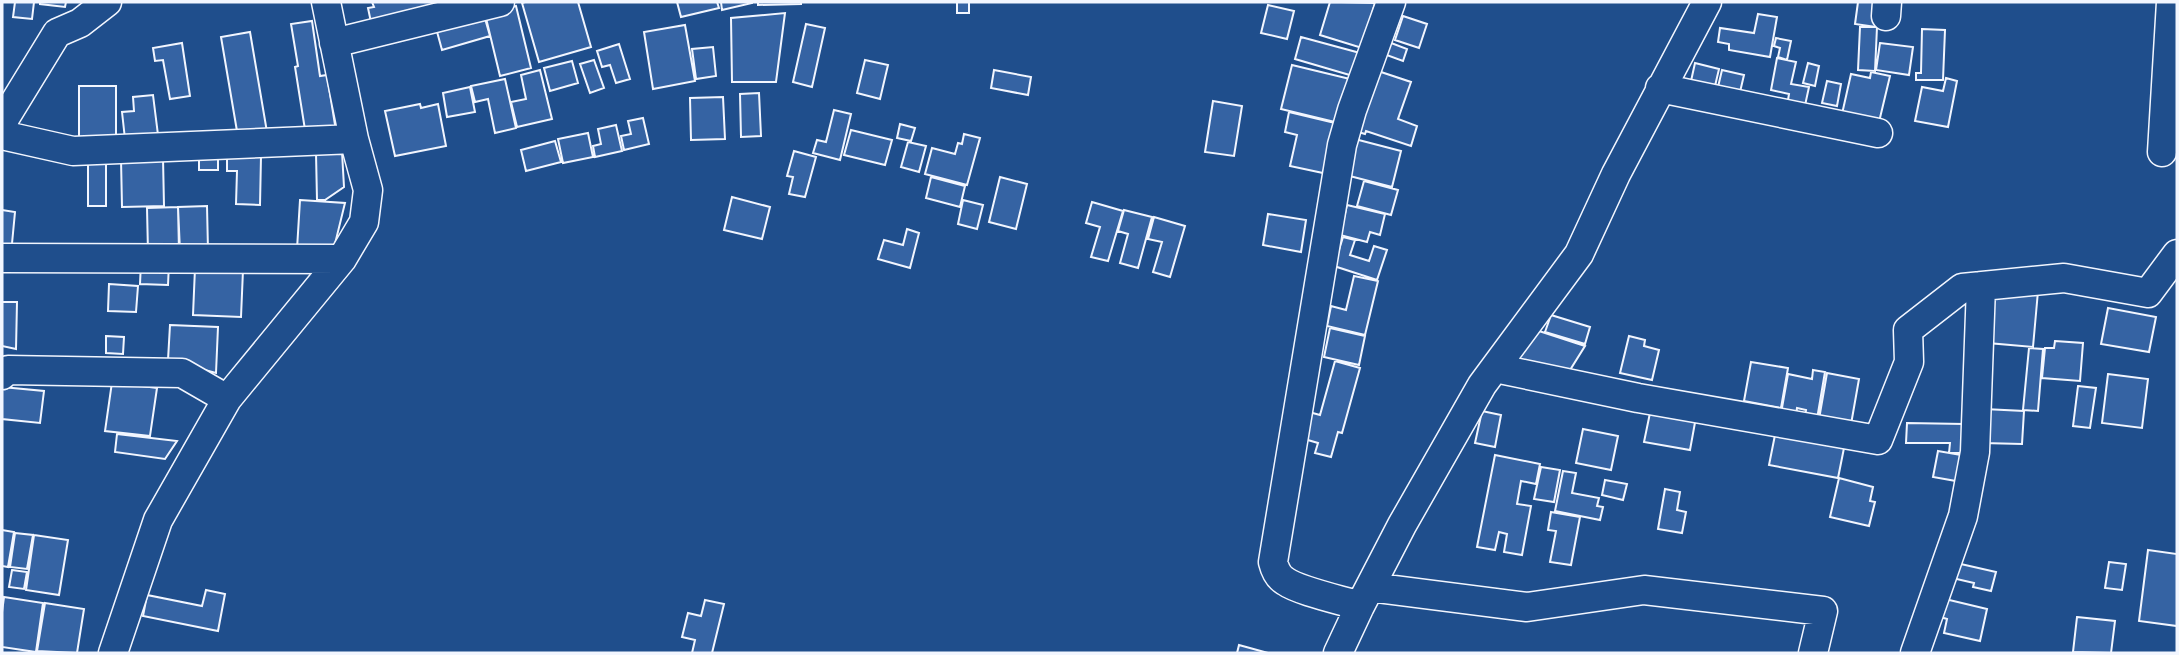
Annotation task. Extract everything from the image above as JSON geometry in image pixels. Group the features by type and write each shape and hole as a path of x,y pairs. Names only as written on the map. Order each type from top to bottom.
{"street":[{"path":"107,2 80,23 57,33 2,125 73,150 354,139"},
{"path":"113,653 158,520 227,399 342,259 364,222 368,190 354,139 326,2"},
{"path":"334,43 500,2"},
{"path":"1391,2 1342,145 1273,562 1276,572 1283,581 1365,596 1527,607 1644,590 1823,611 1813,653"},
{"path":"1338,653 1365,596 1482,385 1579,254 1616,174 1707,2"},
{"path":"2162,152 2171,2"},
{"path":"1660,88 1878,133"},
{"path":"1495,368 1638,398 1878,440 1909,362 1908,330 1962,288 2064,278 2148,293 2177,254"},
{"path":"2,258 342,259"},
{"path":"1915,653 1963,516 1975,452 1981,286"},
{"path":"2,375 8,370 182,373 227,399"}],"building":[{"path":"15,2 34,2 32,19 13,17"},
{"path":"40,2 66,2 65,7"},
{"path":"372,2 436,2 438,11 372,27 368,8 374,7"},
{"path":"578,2 591,47 539,62 522,3"},
{"path":"677,2 717,2 719,8 681,17"},
{"path":"721,2 752,2 752,3 722,10"},
{"path":"758,2 801,2 801,4 758,5"},
{"path":"957,2 969,2 969,13 957,13"},
{"path":"1330,2 1375,3 1362,48 1320,35"},
{"path":"1858,2 1879,2 1876,27 1855,24"},
{"path":"1268,5 1294,11 1287,39 1261,33"},
{"path":"516,6 531,68 500,76 485,14"},
{"path":"785,13 776,82 732,82 731,18"},
{"path":"1758,14 1777,17 1770,57 1729,50 1729,44 1718,42 1720,28 1754,33"},
{"path":"484,15 490,36 442,50 436,28"},
{"path":"1403,16 1427,24 1419,48 1395,40"},
{"path":"312,21 320,76 327,75 336,131 306,136 291,24"},
{"path":"806,24 825,28 812,87 793,82"},
{"path":"685,25 695,81 653,89 644,32"},
{"path":"1860,27 1877,27 1875,71 1858,70"},
{"path":"1922,29 1945,30 1943,80 1916,80 1916,73 1921,73"},
{"path":"250,32 267,132 238,137 221,37"},
{"path":"1301,37 1360,53 1353,76 1295,59"},
{"path":"1776,38 1791,41 1787,60 1778,57 1780,48 1774,46"},
{"path":"1386,41 1407,49 1403,61 1381,53"},
{"path":"182,43 190,96 170,99 163,60 155,61 153,48"},
{"path":"1880,43 1913,47 1909,75 1876,70"},
{"path":"619,44 630,79 616,83 610,65 602,67 597,51"},
{"path":"713,47 716,76 696,79 692,49"},
{"path":"1777,58 1796,62 1791,84 1809,87 1804,110 1787,106 1789,94 1771,90"},
{"path":"594,60 604,88 590,93 580,64"},
{"path":"865,60 888,65 880,99 857,93"},
{"path":"572,61 578,83 550,91 544,68"},
{"path":"1695,63 1719,69 1715,86 1691,81"},
{"path":"1808,63 1819,66 1815,86 1803,83"},
{"path":"1292,65 1350,79 1339,123 1281,109"},
{"path":"540,70 552,119 517,127 511,102 526,99 521,75"},
{"path":"994,70 1031,77 1028,95 991,88"},
{"path":"1375,70 1411,82 1398,119 1417,126 1411,146 1366,131 1365,134 1355,131"},
{"path":"1722,70 1744,75 1740,92 1718,87"},
{"path":"1871,72 1890,76 1879,122 1842,114 1851,74 1870,78"},
{"path":"1946,78 1957,81 1948,127 1915,121 1922,87 1943,91"},
{"path":"505,79 516,128 495,133 488,99 475,102 471,86"},
{"path":"1827,81 1841,84 1837,106 1822,103"},
{"path":"79,86 116,86 116,139 79,139"},
{"path":"470,87 475,112 447,117 443,93"},
{"path":"759,93 761,136 741,137 740,94"},
{"path":"153,95 158,135 125,139 122,112 134,111 133,97"},
{"path":"723,97 725,139 691,140 690,98"},
{"path":"1213,101 1242,106 1234,156 1205,152"},
{"path":"420,104 421,108 438,104 446,146 395,156 385,111"},
{"path":"834,110 851,114 840,160 813,153 817,140 826,142"},
{"path":"1289,112 1335,123 1323,173 1290,166 1297,135 1285,132"},
{"path":"643,118 649,144 624,150 621,136 631,134 628,121"},
{"path":"900,124 915,128 911,141 897,138"},
{"path":"616,125 622,151 595,157 593,146 601,144 598,129"},
{"path":"851,130 892,140 885,165 844,155"},
{"path":"588,133 593,157 563,163 558,139"},
{"path":"964,134 980,138 967,185 925,174 932,148 955,154 958,143 962,144"},
{"path":"1351,138 1401,151 1392,187 1342,174"},
{"path":"555,141 561,162 526,171 521,150"},
{"path":"908,142 926,146 919,172 901,167"},
{"path":"794,151 816,157 805,197 789,194 793,177 787,176"},
{"path":"342,152 344,187 325,200 317,200 316,153"},
{"path":"218,155 218,170 199,170 199,156"},
{"path":"227,155 261,156 260,205 236,204 237,171 227,171"},
{"path":"163,158 164,206 122,207 121,159"},
{"path":"88,160 106,160 106,206 88,206"},
{"path":"931,177 965,186 960,207 926,198"},
{"path":"1000,177 1027,184 1016,229 989,222"},
{"path":"1364,181 1398,190 1391,215 1357,206"},
{"path":"732,197 770,207 762,239 724,230"},
{"path":"300,200 345,203 333,252 297,249"},
{"path":"963,200 983,205 977,229 958,224"},
{"path":"1092,202 1123,211 1108,261 1091,257 1100,227 1086,223"},
{"path":"1347,205 1385,214 1380,235 1370,232 1367,242 1340,235"},
{"path":"207,206 208,250 180,251 178,207"},
{"path":"178,207 179,251 148,252 147,208"},
{"path":"2,210 15,212 11,254 2,253"},
{"path":"1124,210 1152,217 1138,268 1120,263 1128,234 1118,231"},
{"path":"1268,214 1306,220 1301,252 1263,245"},
{"path":"1154,217 1185,226 1170,277 1153,272 1162,242 1148,239"},
{"path":"907,229 919,233 910,268 878,259 884,240 903,245"},
{"path":"1343,237 1355,240 1350,255 1369,261 1374,246 1387,250 1377,280 1334,266"},
{"path":"141,262 169,263 168,285 140,284"},
{"path":"195,268 243,270 241,317 193,315"},
{"path":"1354,276 1378,281 1365,335 1327,326 1331,306 1346,310"},
{"path":"109,284 138,286 136,312 108,311"},
{"path":"2038,291 2033,347 1988,343 1993,299"},
{"path":"2,302 17,302 16,349 2,346"},
{"path":"2108,308 2156,317 2149,352 2101,344"},
{"path":"1551,315 1590,327 1585,344 1545,332"},
{"path":"170,325 218,327 216,373 168,360"},
{"path":"1330,328 1365,336 1359,365 1324,357"},
{"path":"1539,331 1585,346 1565,378 1516,362"},
{"path":"106,336 124,337 123,354 106,353"},
{"path":"1629,336 1645,340 1644,346 1659,350 1652,380 1620,373"},
{"path":"2055,341 2083,343 2080,381 2042,378 2045,348 2054,348"},
{"path":"2029,348 2043,349 2038,411 2023,410"},
{"path":"1335,361 1360,368 1342,433 1338,432 1331,457 1315,453 1318,443 1301,438 1309,412 1320,415"},
{"path":"1751,362 1788,368 1781,408 1744,401"},
{"path":"1813,370 1825,372 1816,425 1804,423 1806,410 1797,408 1795,422 1780,419 1788,374 1812,379"},
{"path":"1827,373 1859,379 1850,430 1818,425"},
{"path":"2108,374 2148,379 2142,428 2102,423"},
{"path":"112,382 157,388 150,436 105,431"},
{"path":"2078,386 2096,388 2090,428 2073,426"},
{"path":"2,387 44,391 40,423 2,419"},
{"path":"1651,408 1696,417 1690,450 1644,442"},
{"path":"1984,409 2024,411 2022,444 1983,443"},
{"path":"1482,411 1501,415 1495,447 1475,443"},
{"path":"1907,423 1964,424 1963,453 1949,453 1950,443 1906,443"},
{"path":"1583,429 1618,436 1611,470 1576,463"},
{"path":"1776,430 1845,443 1838,478 1769,465"},
{"path":"117,434 177,441 165,459 115,452"},
{"path":"1938,451 1961,455 1956,481 1933,477"},
{"path":"1495,455 1540,464 1536,484 1521,481 1517,504 1531,506 1522,555 1504,552 1507,534 1499,532 1495,550 1477,547"},
{"path":"1541,467 1560,470 1554,502 1534,499"},
{"path":"1563,471 1576,473 1572,493 1599,498 1597,506 1603,507 1600,520 1555,511"},
{"path":"1839,478 1873,487 1870,501 1875,502 1869,526 1830,517"},
{"path":"1605,480 1627,484 1623,500 1602,495"},
{"path":"1665,489 1680,492 1677,510 1686,512 1682,533 1658,529"},
{"path":"1551,512 1580,517 1571,565 1550,562 1556,531 1548,530"},
{"path":"2,530 14,532 8,567 2,566"},
{"path":"15,533 33,535 27,569 10,567"},
{"path":"34,535 68,540 59,595 26,590"},
{"path":"2148,550 2177,554 2177,626 2139,621"},
{"path":"1952,562 1996,572 1991,591 1973,587 1974,583 1948,577"},
{"path":"2109,562 2126,564 2122,590 2105,588"},
{"path":"12,570 27,572 24,589 9,587"},
{"path":"206,590 225,594 218,631 143,616 147,595 202,606"},
{"path":"4,597 43,603 36,652 2,647"},
{"path":"1941,598 1987,609 1980,641 1944,633 1947,619 1937,616"},
{"path":"705,600 724,604 712,653 692,653 695,640 682,637 688,613 701,616"},
{"path":"45,603 84,609 77,653 37,651"},
{"path":"2077,617 2115,621 2111,653 2073,652"},
{"path":"1239,645 1268,653 1237,653"}]}
